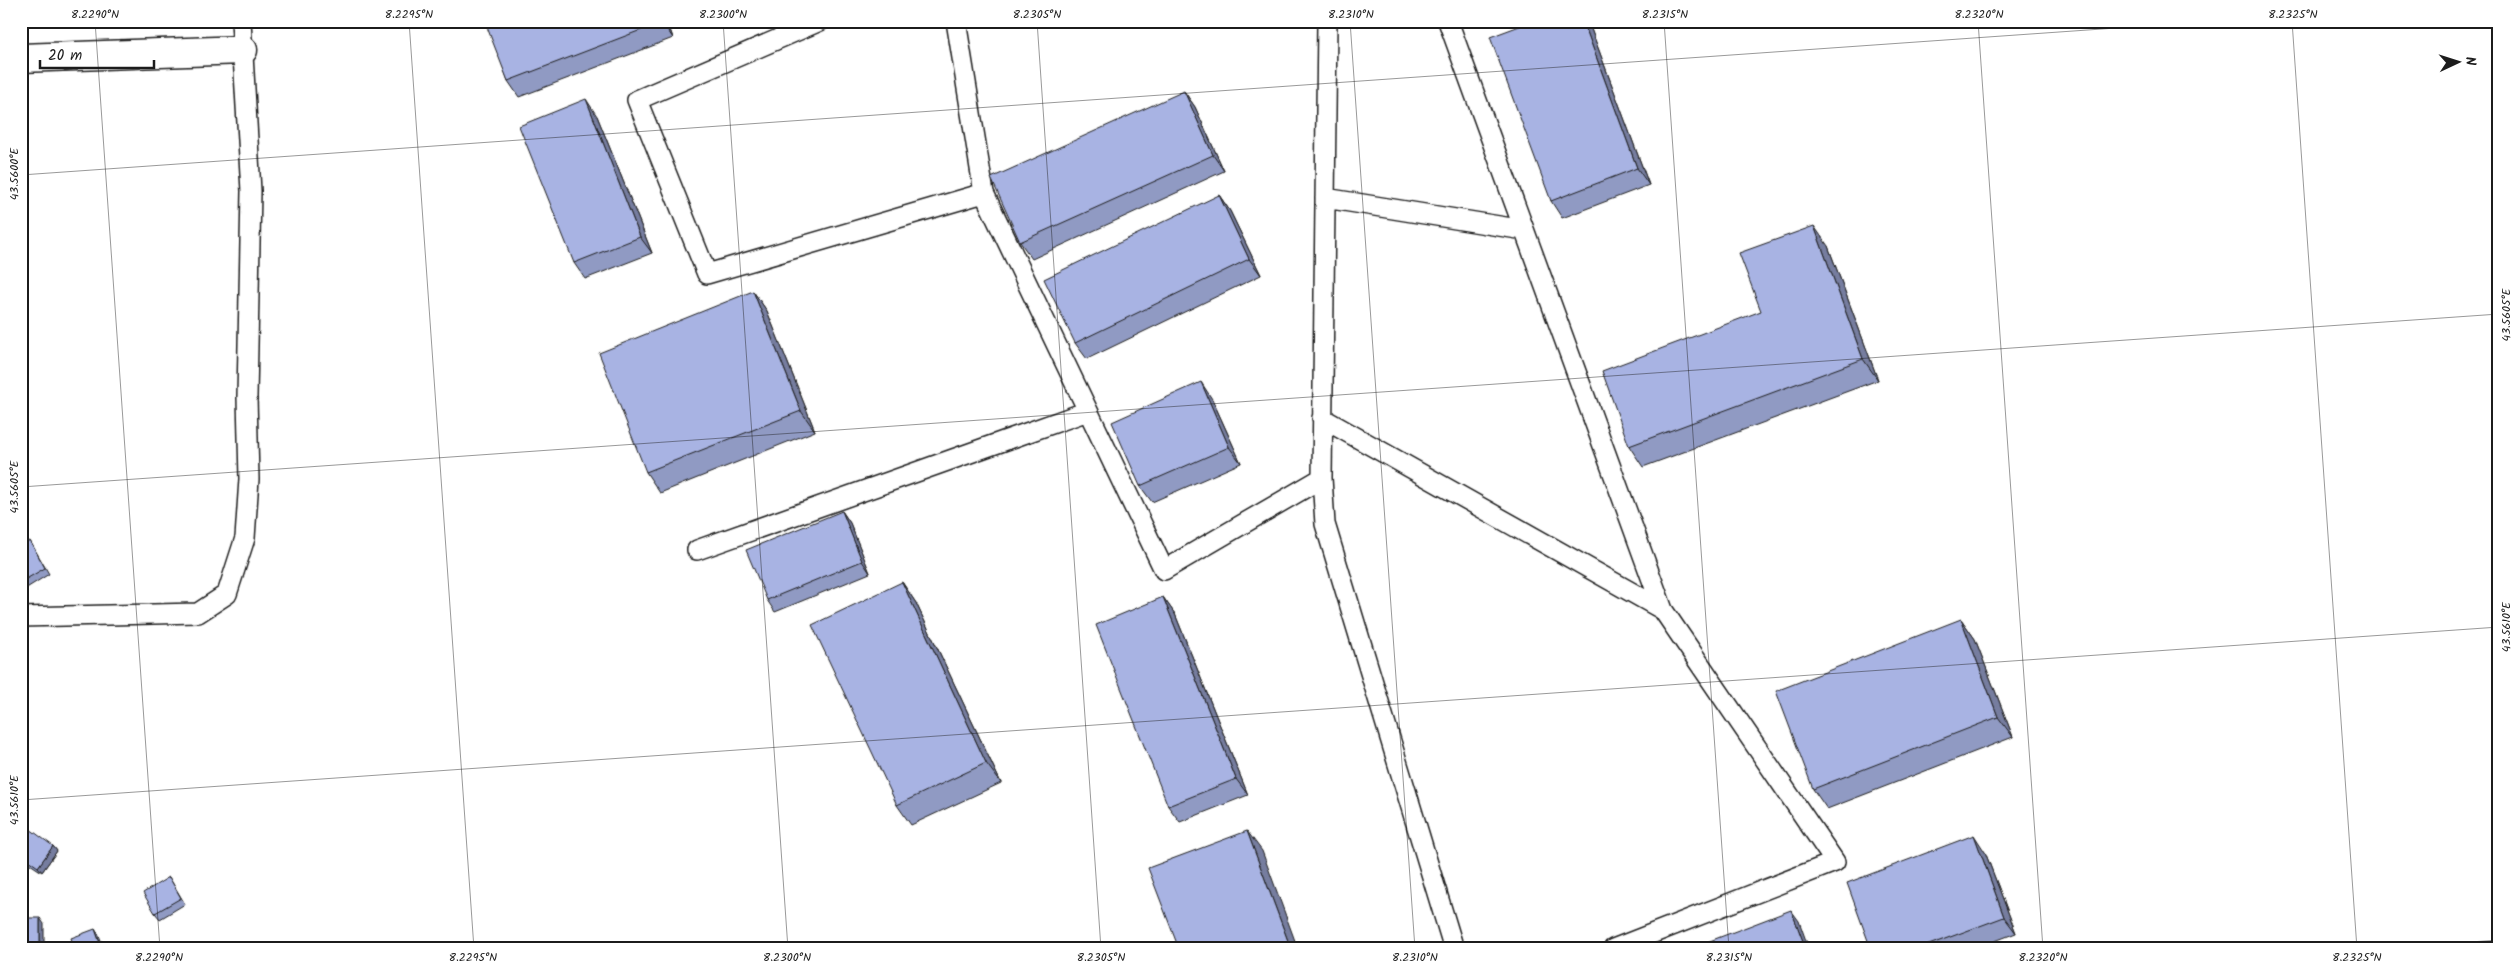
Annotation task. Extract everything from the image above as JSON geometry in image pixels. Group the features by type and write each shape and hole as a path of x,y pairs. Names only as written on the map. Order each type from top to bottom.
{"street":[{"path":"21,58 243,50"}],"lane":[{"path":"21,618 198,613 227,594 245,538 249,479 247,397 250,191 241,21"},
{"path":"820,21 636,100 707,274 984,193"},
{"path":"956,21 984,193 1164,570 1322,478"},
{"path":"1327,21 1322,418 1322,478 1325,524 1454,949"},
{"path":"1448,21 1663,610 1836,862 1614,949"},
{"path":"1325,198 1524,230"},
{"path":"697,550 1088,411"},
{"path":"1322,418 1663,610"}],"building":[{"path":"1533,21 1583,21 1637,168 1551,201 1490,37"},
{"path":"485,22 662,22 508,81"},
{"path":"1184,91 1213,155 1020,242 991,178"},
{"path":"586,99 640,237 574,263 519,126"},
{"path":"1219,195 1249,259 1075,343 1044,279"},
{"path":"1814,226 1863,359 1629,446 1602,371 1761,311 1739,253"},
{"path":"753,291 801,411 646,472 599,353"},
{"path":"1201,382 1229,447 1140,486 1112,422"},
{"path":"842,511 862,561 767,600 746,550"},
{"path":"30,541 45,568 21,582 21,546"},
{"path":"902,582 986,763 897,805 812,625"},
{"path":"1163,597 1236,779 1168,806 1096,625"},
{"path":"1961,619 1998,717 1813,789 1776,691"},
{"path":"30,829 53,846 38,867 21,855 21,841"},
{"path":"1247,831 1291,949 1179,949 1148,868"},
{"path":"1974,835 2004,917 1918,949 1871,949 1847,883"},
{"path":"169,877 181,898 155,913 143,893"},
{"path":"1791,910 1806,949 1694,949 1694,947"},
{"path":"21,918 40,918 40,949 21,949"},
{"path":"95,929 102,949 75,949 71,938"}]}
